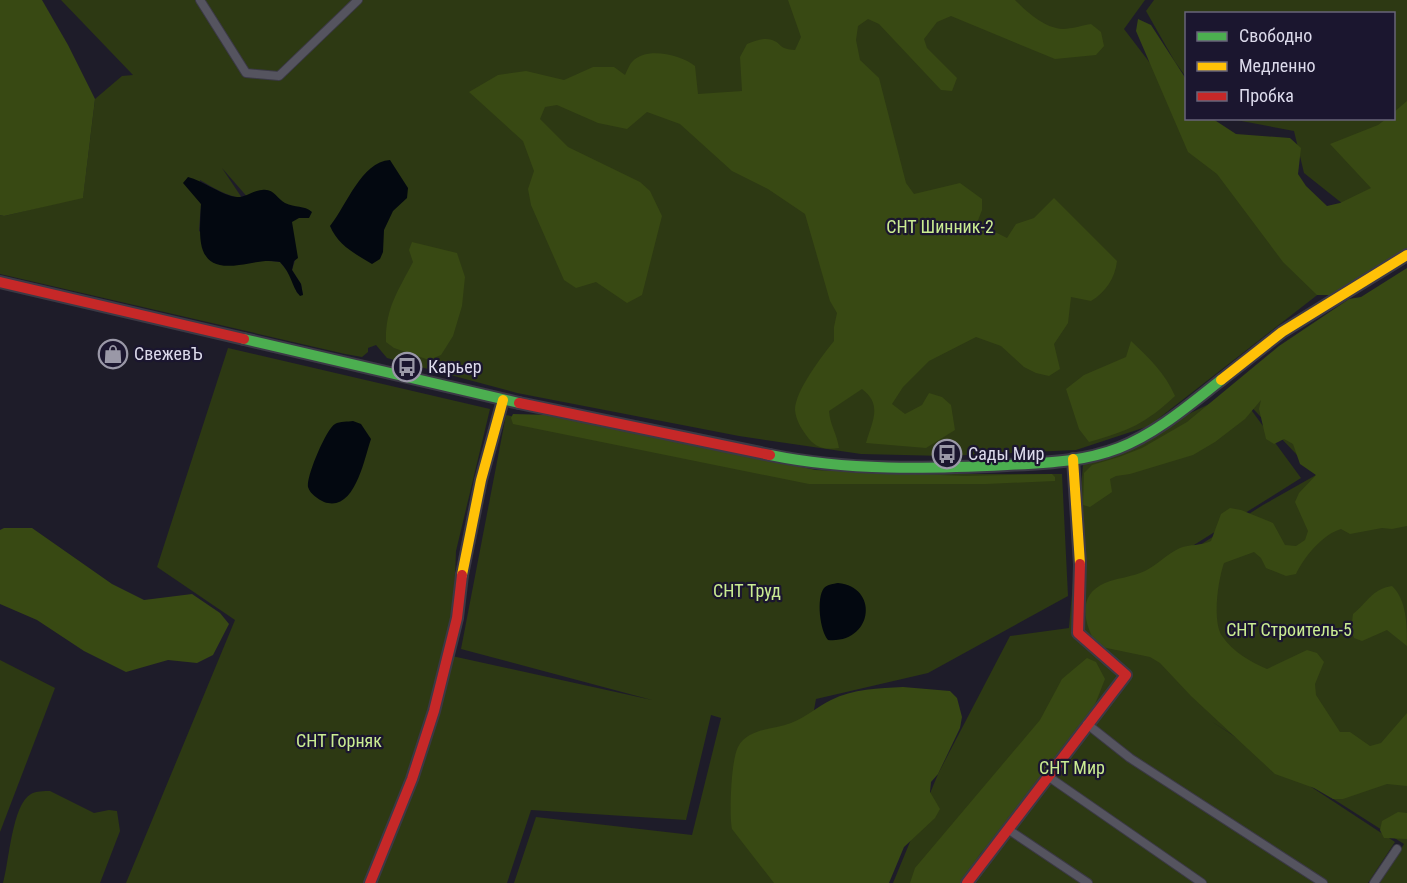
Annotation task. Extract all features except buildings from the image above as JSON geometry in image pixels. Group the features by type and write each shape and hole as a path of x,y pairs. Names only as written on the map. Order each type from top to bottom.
{"street":[{"path":"200,0 246,73 279,76 358,0"},
{"path":"0,282 503,400 821,464 935,467 1038,463 1073,459 1098,455 1131,444 1151,434 1282,332 1407,255"},
{"path":"369,883 412,778 434,711 457,618 461,579 481,480 503,400"},
{"path":"970,882 1126,675 1078,633 1080,552 1073,459"},
{"path":"1087,724 1130,758 1323,883"},
{"path":"1049,777 1202,883"},
{"path":"1009,830 1088,883"},
{"path":"1375,883 1397,849"}],"green space":[{"path":"0,0 42,0 95,99 83,198 4,216 0,215"},
{"name":"СНТ Шинник-2","path":"61,0 1145,0 1124,29 1185,109 1185,120 1188,120 1325,289 1149,426 1076,450 945,456 861,454 739,436 517,393 387,358 376,345 368,348 368,352 362,357 345,354 0,274 0,215 4,216 83,197 95,99 122,76 133,75","holes":["222,168 297,254 292,270 301,284 303,295 297,293 291,276 280,262 257,260 250,263 199,231 201,204 197,198 200,180 225,194 242,198"]},
{"path":"788,0 1015,0 1030,14 1049,26 1063,29 1091,24 1101,32 1104,46 1096,55 1055,59 951,16 937,22 924,39 927,48 957,78 952,91 941,90 879,24 868,19 858,26 856,40 860,60 879,78 906,183 914,194 960,183 982,199 982,210 977,223 1007,238 1016,224 1034,218 1054,198 1117,261 1109,284 1091,301 1071,297 1068,323 1054,344 1060,369 1049,376 1024,367 1001,346 976,337 929,361 903,387 892,404 905,414 922,405 929,393 942,397 951,405 955,430 926,448 866,443 873,420 874,407 862,389 829,411 839,448 829,449 816,445 799,424 795,410 799,393 834,341 837,313 830,301 805,214 768,189 732,171 680,124 647,112 627,129 598,123 557,105 545,107 540,119 568,147 640,182 650,191 662,216 642,295 627,303 596,282 576,288 564,280 531,205 528,189 534,171 523,141 469,92 498,75 526,71 564,80 593,67 614,67 625,75 631,63 638,57 654,53 681,58 695,66 698,94 742,91 740,57 747,44 769,39 786,49 795,50 801,37"},
{"path":"1154,0 1407,0 1407,233 1392,243 1304,173 1294,131 1236,120 1395,120 1395,12 1185,12 1185,76 1146,11"},
{"path":"1138,19 1151,25 1185,77 1185,120 1215,120 1236,134 1290,138 1301,148 1298,174 1306,186 1327,206 1340,203 1371,188 1330,144 1378,125 1385,120 1395,120 1395,111 1407,101 1407,248 1333,295 1317,295 1283,262 1217,174 1188,152 1136,31"},
{"path":"412,242 457,253 465,277 462,306 453,336 441,355 429,360 394,348 386,342 390,310 413,262 409,250"},
{"name":"СНТ Строитель-5","path":"1407,268 1407,526 1350,534 1341,529 1315,547 1296,574 1286,576 1266,568 1261,558 1254,552 1224,563 1218,590 1219,629 1226,642 1243,656 1267,669 1307,650 1317,653 1324,662 1315,684 1316,695 1340,732 1350,732 1370,746 1381,743 1407,713 1407,786 1387,784 1343,799 1333,799 1314,788 1275,774 1191,696 1160,663 1150,657 1097,646 1086,620 1086,603 1089,595 1096,589 1110,581 1145,571 1180,548 1211,541 1221,514 1230,508 1273,523 1285,545 1296,546 1305,540 1308,531 1295,502 1299,493 1316,475 1300,464 1293,444 1284,439 1274,444 1266,439 1259,409 1261,400 1245,419 1215,442 1193,455 1110,479 1112,492 1090,507 1083,505 1084,473 1092,465 1142,448 1187,422 1279,346 1349,299 1361,297"},
{"name":"СНТ Мир","path":"1407,279 1407,883 1380,883 1404,844 1211,721 1395,842 1368,883 893,883 938,774 1010,636 1069,628 1083,465 1236,391","holes":["1241,396 1316,475 1263,505 1118,597 1114,595 1301,478"]},
{"path":"1131,341 1161,373 1175,396 1145,420 1115,434 1089,442 1079,429 1066,389 1084,375 1126,357"},
{"path":"228,348 490,409 456,551 452,656 652,700 461,649 506,415 819,474 1062,474 1068,596 928,673 816,699 783,883 514,883 536,817 692,835 721,718 711,715 686,820 531,810 507,883 126,883 235,620 157,567"},
{"path":"513,414 551,415 816,470 965,476 1052,474 1055,481 986,484 809,484 513,424 511,418"},
{"path":"32,528 112,584 144,600 192,594 220,613 229,624 213,655 197,663 168,660 126,672 84,651 37,620 0,604 0,530"},
{"path":"1392,586 1401,598 1403,606 1407,646 1387,630 1362,641 1354,638 1351,630 1353,614 1375,593"},
{"path":"1087,658 1096,662 1105,679 1094,707 1031,800 980,854 962,883 910,883 915,868 1040,720 1062,679"},
{"path":"0,660 55,688 0,832"},
{"path":"903,687 950,691 957,698 962,717 960,728 938,774 931,782 930,792 940,809 935,818 904,847 889,883 774,883 732,829 731,788 738,747 748,736 796,721 839,696 866,690"},
{"path":"50,791 94,813 117,811 120,831 100,883 3,883 19,809 31,794"},
{"path":"1398,812 1407,813 1407,839 1384,838 1380,830 1382,821"}],"shaded area":[{"path":"390,160 408,188 407,198 393,211 384,230 383,252 380,259 372,264 342,244 330,226 363,176 371,168"},
{"path":"188,177 236,197 258,191 270,191 285,203 306,208 312,212 309,218 299,218 292,222 298,258 294,261 292,270 301,284 303,295 300,296 297,292 280,262 264,261 224,266 206,257 200,239 201,204 183,183"},
{"path":"353,421 361,424 371,439 361,471 351,492 343,500 335,503 324,502 312,494 308,487 313,464 331,428 337,423"},
{"path":"838,583 851,587 860,594 865,604 866,614 862,625 854,633 843,639 828,640 821,622 820,599 824,588"}],"traffic: fast":[{"path":"244,339 519,403"},
{"path":"770,455 829,464 918,468 1078,459 1105,453 1146,435 1221,380"}],"traffic: slow":[{"path":"1221,380 1282,332 1407,255"},
{"path":"462,575 481,480 503,400"},
{"path":"1073,459 1080,564"}],"traffic: jam":[{"path":"0,282 244,339"},
{"path":"519,403 770,455"},
{"path":"967,883 1126,675 1078,633 1080,564"},
{"path":"370,883 412,779 434,711 457,618 462,575"}],"place":[{"name":"СвежевЪ","path":"113,354"},
{"name":"Карьер","path":"407,367"},
{"name":"Сады Мир","path":"947,454"}],"park label":[{"name":"СНТ Труд","path":"747,591"},
{"name":"СНТ Горняк","path":"339,741"}]}
